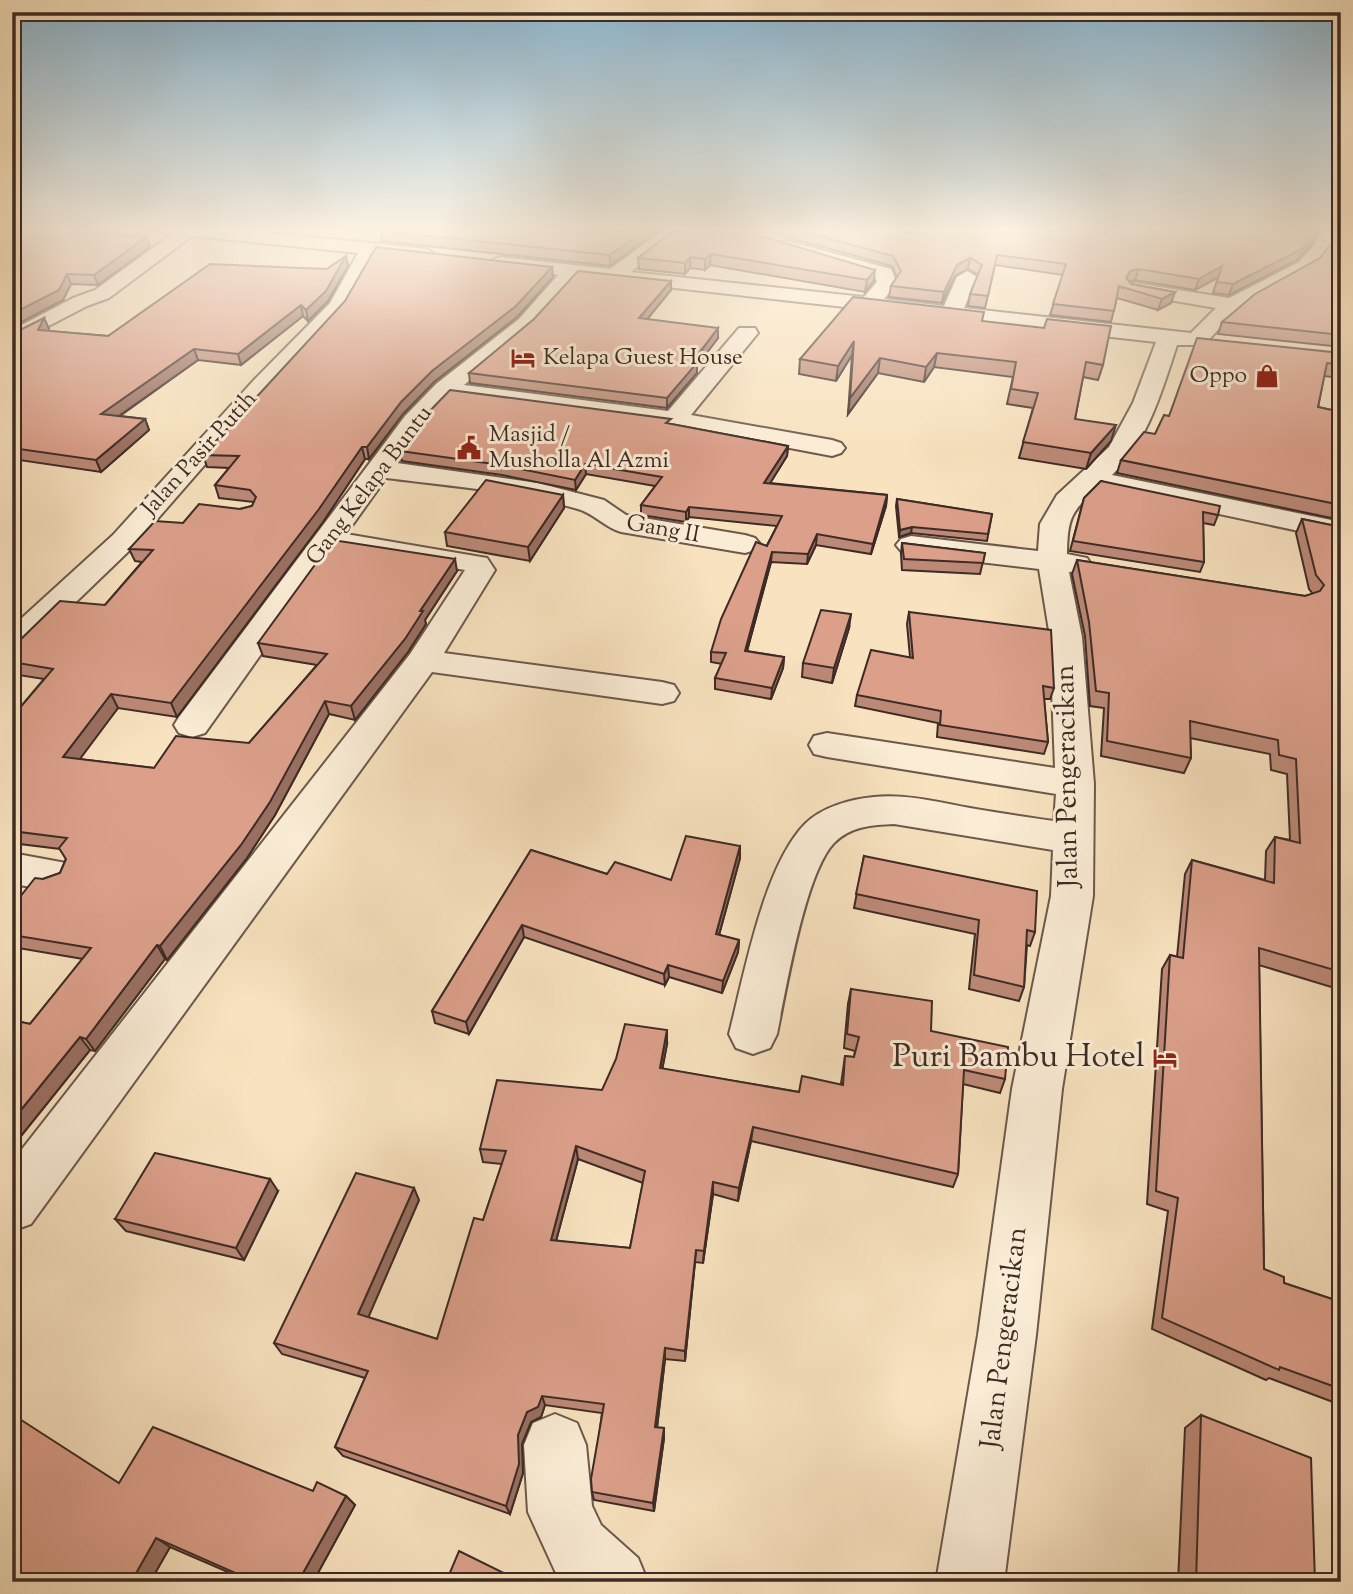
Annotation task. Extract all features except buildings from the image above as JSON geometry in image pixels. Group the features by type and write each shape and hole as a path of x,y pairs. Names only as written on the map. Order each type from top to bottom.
{"street":[{"path":"12,320 26,311 78,302"},
{"path":"12,339 79,302"},
{"name":"Jalan Pasir Putih","path":"12,646 123,541 262,385 340,302"},
{"name":"Gang Kelapa Buntu","path":"192,725 330,540 402,436 444,389 526,323 544,302"},
{"path":"863,302 1220,343"},
{"path":"951,314 956,302"},
{"path":"1217,302 1233,305"},
{"path":"1182,339 1238,302"},
{"path":"674,418 747,333"},
{"name":"Jalan Pengeracikan","path":"970,1582 1007,1335 1037,1089 1072,897 1075,784 1066,637 1052,559 1052,538 1058,513 1067,501 1122,447 1182,339"},
{"path":"444,389 674,418 832,448"},
{"name":"Gang II","path":"380,469 531,490 593,505 611,520 621,523 745,544"},
{"path":"1091,479 1341,531"},
{"path":"158,501 188,504"},
{"path":"12,1205 423,660 480,571 478,566 330,540"},
{"path":"911,545 1052,559 1108,569"},
{"path":"423,660 662,693"},
{"path":"827,745 1075,784"},
{"path":"752,1034 784,909 811,844 820,832 838,820 858,813 895,810 1074,839"},
{"path":"555,1445 560,1512 578,1548 614,1582"}],"place":[{"name":"Kelapa Guest House","path":"523,358"},
{"name":"Oppo","path":"1267,376"},
{"name":"Masjid / Musholla Al Azmi","path":"469,448"},
{"name":"Puri Bambu Hotel","path":"1165,1058"}]}
